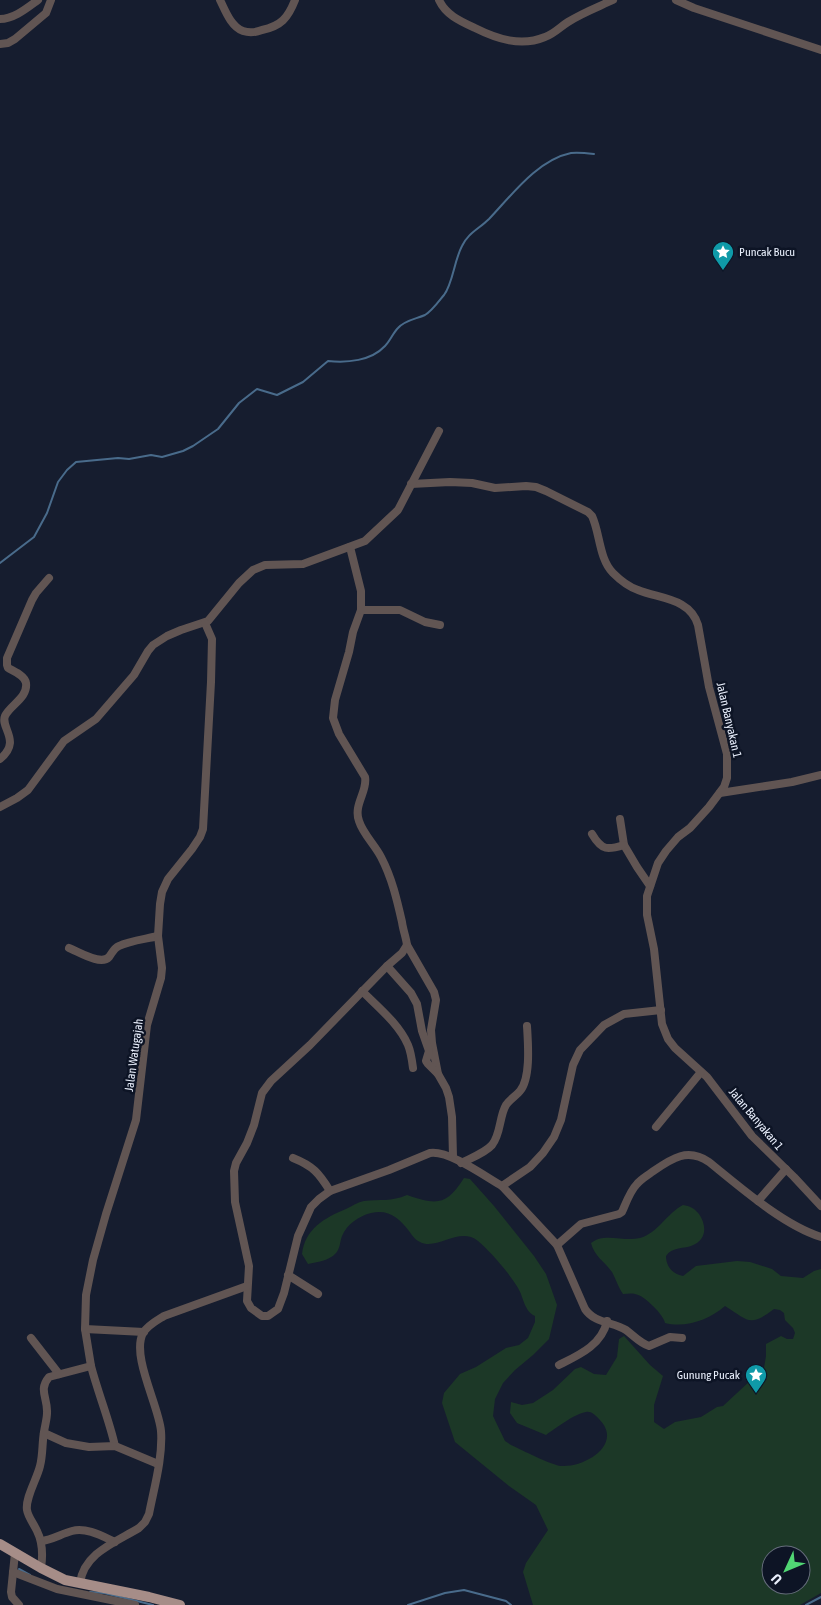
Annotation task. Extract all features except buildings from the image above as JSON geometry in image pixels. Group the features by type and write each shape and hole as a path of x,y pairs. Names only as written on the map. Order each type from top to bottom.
{"main road":[{"path":"0,1544 65,1580 180,1605"}],"street":[{"path":"0,19 15,15 38,0"},
{"path":"0,44 8,43 15,39 46,12 51,0"},
{"path":"220,0 228,17 236,26 242,31 256,32 275,27 285,19 295,0"},
{"path":"439,0 443,9 464,23 505,41 522,42 546,37 569,22 614,0"},
{"path":"676,0 694,8 821,50"},
{"path":"0,807 28,790 64,741 96,719 134,675 153,645 167,636 205,623 211,619 239,583 258,567 265,565 303,564 365,542 398,510 439,431"},
{"name":"Jalan Banyakan 1","path":"411,484 472,483 495,488 526,486 546,491 588,512 592,516 596,524 605,559 613,573 631,587 679,603 690,611 698,624 709,687 727,754 727,778 720,793 697,820 672,844 658,863 647,896 647,914 654,949 662,1024 668,1039 675,1048 715,1087 752,1136 821,1206"},
{"path":"350,547 360,591 361,610 353,632 335,700 333,718 342,739 366,777 359,801 358,818 388,871 396,896 407,945 434,992 435,1009 431,1030 438,1074"},
{"path":"0,759 5,755 10,743 5,716 24,694 26,683 24,678 8,668 7,658 32,600 49,578"},
{"path":"361,610 400,610 425,622 440,625"},
{"name":"Jalan Watugajah","path":"115,1446 110,1423 91,1366 86,1329 86,1296 93,1260 106,1214 136,1120 147,1026 161,978 162,968 158,936 162,892 168,879 192,849 203,829 212,639 205,623"},
{"path":"720,793 792,782 821,775"},
{"path":"620,819 624,845 636,867 650,886"},
{"path":"592,834 601,847 608,849 624,845"},
{"path":"69,948 103,961 119,946 158,936"},
{"path":"407,945 405,950 310,1045 271,1081 262,1093 254,1125 234,1170 235,1202 249,1266 247,1301 251,1308 262,1316 268,1316 278,1309 282,1301 298,1236 311,1206 319,1199 330,1191 430,1153 442,1153 453,1157 502,1186 557,1246 588,1314 626,1330 643,1344 649,1346 670,1337 682,1338"},
{"path":"387,966 417,1004 422,1032 429,1051 426,1061 438,1074 449,1096 452,1117 453,1157"},
{"path":"362,992 393,1024 408,1044 413,1068"},
{"path":"502,1186 530,1167 554,1137 561,1120 573,1065 580,1050 604,1025 624,1014 661,1010"},
{"path":"461,1162 487,1150 492,1144 496,1138 507,1104 520,1092 524,1084 527,1065 527,1026"},
{"path":"656,1127 701,1072"},
{"path":"557,1246 581,1224 622,1212 638,1182 681,1155 700,1156 758,1201 798,1226 821,1237"},
{"path":"293,1158 316,1170 330,1191"},
{"path":"758,1201 786,1169"},
{"path":"288,1275 318,1294"},
{"path":"80,1583 81,1574 94,1555 139,1528 149,1514 158,1464 161,1430 143,1364 141,1343 144,1332 164,1316 247,1286"},
{"path":"559,1366 586,1352 603,1334 607,1321"},
{"path":"86,1329 144,1332"},
{"path":"31,1338 59,1374"},
{"path":"41,1568 43,1558 41,1542 27,1510 27,1502 41,1464 48,1410 43,1389 44,1382 49,1377 91,1366"},
{"path":"44,1433 66,1443 89,1447 115,1446 158,1464"},
{"path":"41,1542 74,1530 81,1530 92,1532 115,1542"},
{"path":"15,1553 11,1592 12,1597 19,1605"},
{"path":"13,1572 49,1586 102,1602 135,1605"},
{"path":"101,1588 102,1602"}],"green space":[{"path":"464,1178 470,1179 534,1256 546,1274 557,1305 549,1339 503,1383 495,1399 493,1416 505,1441 529,1454 556,1465 571,1466 590,1459 604,1445 607,1437 606,1428 594,1415 586,1412 576,1415 546,1435 517,1423 510,1413 511,1402 522,1405 533,1403 553,1390 575,1369 581,1367 594,1374 606,1375 617,1357 619,1339 624,1336 650,1365 663,1376 654,1405 654,1422 664,1429 675,1422 701,1417 717,1407 723,1406 764,1368 766,1344 781,1336 793,1339 795,1333 785,1320 784,1313 774,1309 759,1319 749,1320 725,1306 697,1322 689,1324 665,1323 657,1311 639,1295 623,1294 612,1272 597,1255 591,1243 602,1238 634,1239 646,1236 683,1205 692,1208 699,1214 702,1219 704,1232 700,1240 691,1246 668,1253 666,1260 668,1266 676,1273 683,1276 696,1266 737,1261 750,1262 772,1269 781,1276 803,1278 821,1269 821,1593 800,1605 533,1605 523,1572 526,1563 548,1530 536,1505 509,1486 455,1442 442,1403 444,1393 460,1374 476,1367 506,1348 519,1345 528,1338 535,1322 535,1316 526,1308 514,1282 488,1251 471,1237 456,1237 434,1244 427,1244 417,1240 393,1216 383,1212 367,1214 350,1224 342,1236 337,1251 330,1258 308,1264 302,1254 311,1231 330,1216 357,1203 396,1199 407,1195 426,1200 440,1201 452,1194"}],"waterway":[{"path":"0,563 34,537 47,513 58,482 76,462 118,458 129,459 151,455 162,457 183,451 218,429 239,403 257,389 277,395 303,382 328,361 358,360 379,351 387,344 401,325 425,315 435,306 447,290 464,242 526,180 547,163 559,157 571,153 594,154"},
{"path":"19,1569 30,1575"},
{"path":"408,1605 445,1593 464,1590 506,1601 511,1605"},
{"path":"90,1592 104,1593 153,1605"},
{"path":"806,1605 821,1597"}],"place":[{"name":"Puncak Bucu","path":"723,271"},
{"name":"Gunung Pucak","path":"756,1394"}]}
